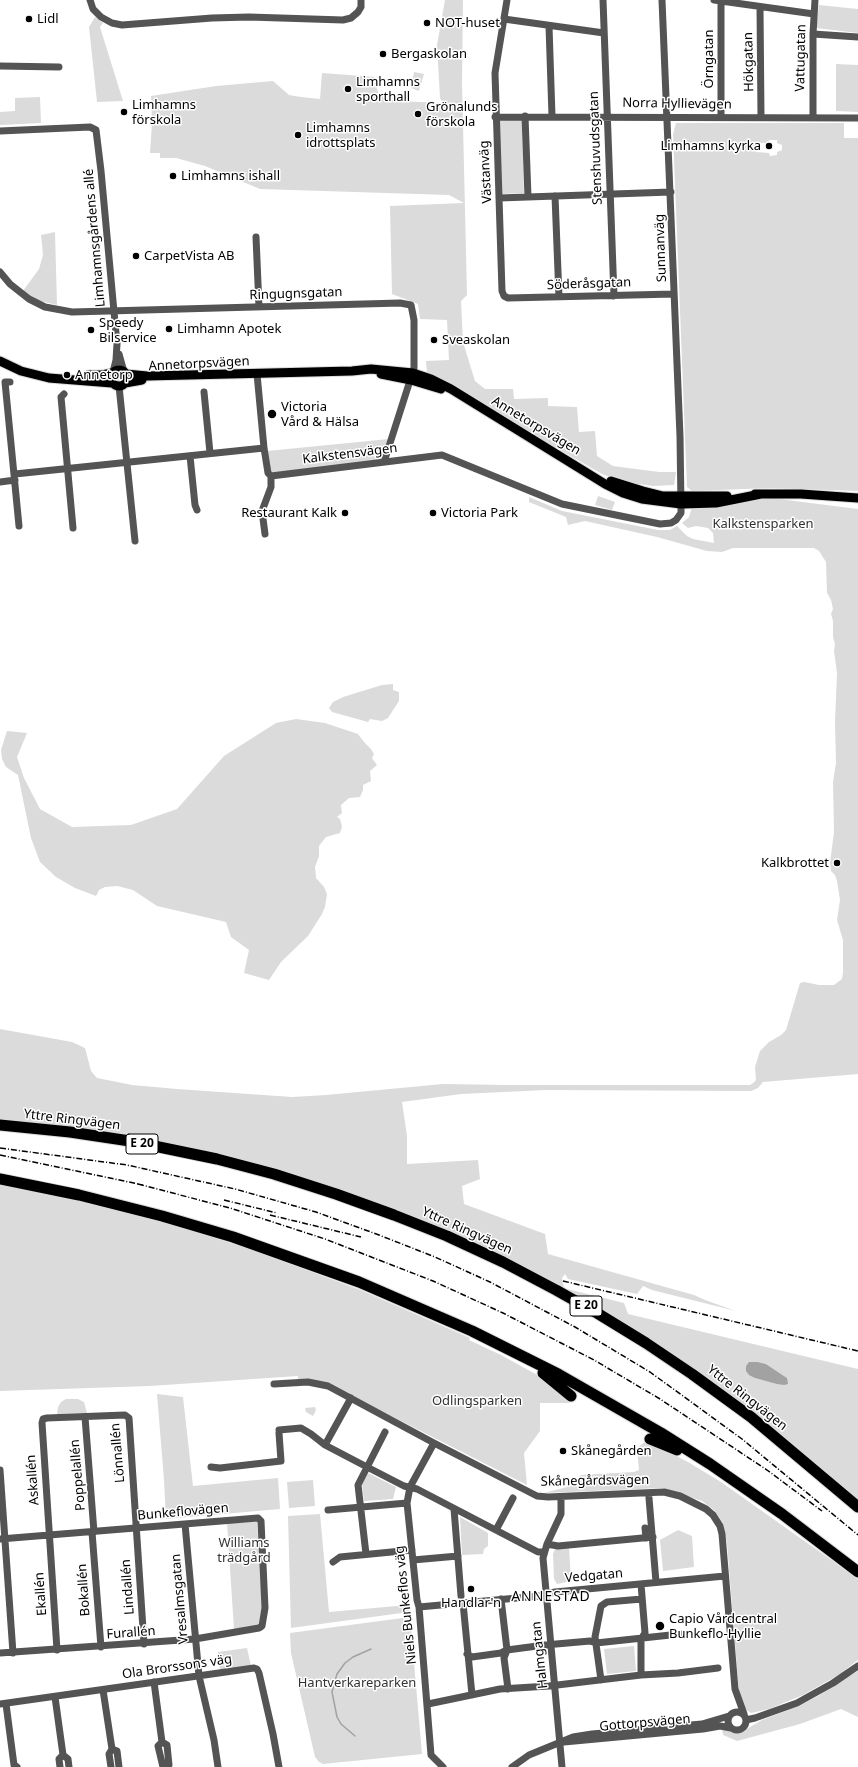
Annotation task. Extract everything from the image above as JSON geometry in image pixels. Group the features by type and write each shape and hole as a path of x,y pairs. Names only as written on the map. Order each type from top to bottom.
{"highway":[{"name":"Yttre Ringvägen","path":"0,1125 70,1132 130,1141 274,1174 394,1214 447,1236 503,1262 597,1312 646,1343 751,1417 858,1507"},
{"path":"0,1179 79,1195 162,1216 281,1254 359,1282 406,1302 517,1353 623,1411 710,1464 782,1514 858,1572"},
{"path":"517,1353 558,1384 571,1396"},
{"path":"650,1439 710,1464"}],"main road":[{"name":"Annetorpsvägen","path":"2,362 21,370 49,378 140,380 275,372"},
{"name":"Annetorpsvägen","path":"2,362 25,369 60,375 102,375 113,372"},
{"name":"Annetorpsvägen","path":"121,380 147,376 352,371 412,377 472,402 586,472 623,493 642,499 716,503 761,494 801,494 858,498"},
{"path":"113,372 110,377 121,380"}],"street":[{"path":"90,0 101,17 108,21 122,25 226,17 338,21 353,16 361,7 361,0"},
{"name":"Västanväg","path":"504,296 502,291 495,117 495,73 507,0"},
{"name":"Stenshuvudsgatan","path":"603,0 614,296"},
{"name":"Sunnanväg","path":"662,0 671,192 681,500"},
{"name":"Vattugatan","path":"813,117 813,34 816,0"},
{"path":"717,1 814,14"},
{"name":"Örngatan","path":"717,1 721,117"},
{"name":"Hökgatan","path":"760,7 762,117"},
{"path":"504,19 604,33"},
{"path":"549,26 552,116"},
{"path":"813,34 858,37"},
{"path":"0,66 59,67"},
{"path":"525,116 528,197"},
{"name":"Norra Hyllievägen","path":"495,117 668,116 858,118"},
{"name":"Limhamnsgårdens allé","path":"0,131 90,127 96,130 121,380 135,541"},
{"path":"499,198 671,192"},
{"path":"555,196 559,297"},
{"path":"256,237 259,307"},
{"name":"Ringugnsgatan","path":"0,272 18,292 45,307 72,312 400,303 411,305 414,320 415,358 412,377"},
{"name":"Söderåsgatan","path":"504,296 508,298 674,294"},
{"name":"Limhamnsgårdens allé","path":"113,372 116,360 117,344"},
{"path":"257,374 264,448 268,473 271,476 271,487 262,511 265,534"},
{"path":"384,462 412,377"},
{"path":"10,382 5,382 19,526"},
{"path":"204,392 210,453"},
{"path":"64,394 62,397 73,528"},
{"path":"0,482 15,477 68,469 264,448"},
{"name":"Kalkstensvägen","path":"271,476 442,455 562,504 660,524 671,523 676,520 680,513 681,500"},
{"path":"190,456 195,505 197,510"},
{"name":"Skånegårdsvägen","path":"274,1384 308,1382 328,1386 537,1496 561,1497 664,1492 672,1493 697,1504 713,1515 720,1526 735,1689 745,1717"},
{"path":"325,1445 351,1398"},
{"name":"Lönnallén","path":"42,1423 43,1420 47,1418 125,1415 129,1418 136,1528"},
{"name":"Poppelallén","path":"85,1417 93,1532"},
{"name":"Askallén","path":"42,1423 49,1536"},
{"path":"211,1466 220,1468 281,1461 279,1432 301,1428 312,1434 325,1445 404,1486 410,1487 538,1552 544,1552"},
{"path":"366,1554 358,1485 385,1432"},
{"name":"Niels Bunkeflos väg","path":"434,1443 410,1487 407,1503 419,1607 431,1755 442,1767"},
{"path":"0,1470 3,1539 13,1653"},
{"name":"Halmgatan","path":"561,1497 561,1514 547,1544 543,1558 562,1767"},
{"path":"496,1530 513,1498"},
{"path":"649,1498 650,1538 656,1582"},
{"path":"328,1510 407,1503"},
{"path":"454,1509 461,1596"},
{"name":"Bunkeflovägen","path":"3,1539 255,1518 261,1521 266,1608 262,1626"},
{"name":"Vresalmsgatan","path":"186,1524 199,1676 214,1740 218,1767"},
{"name":"Lindallén","path":"136,1528 144,1644"},
{"path":"645,1528 650,1538"},
{"name":"Bokallén","path":"93,1532 101,1647"},
{"name":"Ekallén","path":"49,1536 57,1650"},
{"path":"547,1544 558,1546 650,1538"},
{"path":"333,1562 340,1556 412,1550"},
{"path":"413,1560 458,1556"},
{"name":"Vedgatan","path":"419,1607 501,1600 656,1582 725,1576"},
{"path":"641,1584 645,1633 641,1639 641,1675"},
{"path":"601,1680 595,1637 599,1611 604,1603 642,1599"},
{"path":"501,1600 507,1650 504,1658 508,1689"},
{"path":"463,1603 472,1695"},
{"name":"Furallén","path":"0,1653 144,1644 196,1639 259,1628 262,1626"},
{"path":"467,1654 472,1657 502,1653 507,1650 550,1645 590,1641 596,1643 680,1634"},
{"name":"Gottorpsvägen","path":"512,1767 530,1755 573,1737 702,1724 738,1711 745,1717 755,1718 797,1703 834,1683 858,1666"},
{"name":"Ola Brorssons väg","path":"3,1704 254,1668 257,1669 273,1734 279,1767"},
{"path":"428,1704 500,1689 555,1685 718,1668"},
{"path":"154,1682 162,1742 166,1745 168,1767"},
{"name":"Skånegårdsvägen","path":"730,1715 735,1689"},
{"path":"103,1690 112,1749 109,1754 111,1767"},
{"path":"54,1697 63,1755 68,1759 69,1767"},
{"path":"3,1704 15,1766"},
{"path":"730,1715 728,1721 731,1728"},
{"name":"Gottorpsvägen","path":"560,1742 703,1729 720,1726 741,1730 745,1726 745,1717"},
{"path":"162,1742 158,1746 163,1767"},
{"path":"112,1749 117,1751 119,1767"},
{"path":"60,1767 59,1759 63,1755"}],"green space":[{"path":"445,0 463,0 462,82 467,295 461,301 463,342 475,381 485,389 513,389 514,399 548,398 548,406 577,407 579,432 595,431 597,456 613,466 659,472 676,472 674,485 653,486 639,484 632,486 602,474 427,373 426,361 449,360 447,320 420,319 418,304 392,294 390,206 464,203 449,195 260,189 205,166 176,158 160,158 160,153 150,153 152,123 151,96 216,86 273,81 289,95 320,99 322,73 375,77 378,93 397,101 443,103 440,98 437,45"},
{"path":"819,5 858,9 858,33 816,28"},
{"path":"95,17 103,23 100,27 123,101 97,102 89,27"},
{"path":"836,64 858,65 858,112 836,111"},
{"path":"414,72 424,74 419,91 411,88"},
{"path":"40,97 41,123 0,125 0,112 15,111 15,98"},
{"path":"498,119 522,119 524,193 502,194"},
{"path":"676,123 844,123 844,138 858,138 858,491 771,488 692,491 687,487 673,134","holes":["769,140 777,140 777,143 782,145 782,150 777,152 777,155 770,156 769,153 756,152 756,143 769,143"]},
{"path":"55,232 57,305 36,300 23,291 39,269 43,255 41,235"},
{"path":"119,372 124,377 119,382 114,377"},
{"path":"389,439 382,460 270,473 267,451"},
{"path":"598,496 615,502 612,510 595,505"},
{"name":"Kalkstensparken","path":"529,497 562,511 658,530 670,530 677,526 687,536 693,539 714,543 713,533 708,528 696,526 688,528 682,523 689,517 692,507 718,508 718,505 756,498 771,498 858,509 858,1074 763,1082 758,1088 751,1091 546,1090 461,1094 402,1102 407,1136 407,1164 478,1160 480,1179 462,1186 464,1204 545,1234 548,1254 694,1295 736,1311 652,1290 643,1286 637,1294 568,1279 565,1274 562,1278 564,1288 506,1258 435,1226 324,1184 271,1168 92,1130 0,1119 0,1029 72,1042 85,1048 91,1071 97,1078 132,1085 177,1089 292,1097 443,1084 750,1085 756,1080 755,1067 760,1051 769,1042 781,1035 786,1030 800,983 804,982 819,985 834,985 842,979 843,940 837,920 840,900 837,881 835,875 831,871 830,863 834,832 833,782 836,763 835,722 837,673 834,651 835,644 833,637 833,621 831,614 833,609 831,600 827,593 826,562 819,551 814,548 733,548 722,552 707,551 657,537 585,521 568,525 566,517 529,502"},
{"path":"393,684 393,690 399,692 399,701 388,718 382,721 370,719 368,722 332,712 329,708 333,702 343,697 382,685"},
{"path":"296,719 325,723 358,734 371,749 374,754 372,758 377,765 370,771 371,781 363,785 363,790 360,797 349,798 341,805 342,813 337,817 340,819 342,827 340,833 326,837 319,846 319,856 315,867 316,878 324,887 327,894 325,907 322,914 308,936 281,962 269,980 244,973 249,950 231,937 226,922 157,906 133,890 117,886 105,887 99,890 96,896 75,888 56,877 40,862 31,838 18,775 6,767 2,759 1,750 7,731 27,733 17,757 24,778 40,809 72,827 131,825 177,809 224,756 276,723"},
{"name":"Odlingsparken","path":"0,1184 96,1205 166,1223 247,1248 358,1289 470,1338 469,1340 501,1355 541,1377 557,1389 570,1403 540,1403 540,1431 524,1453 527,1485 348,1394 330,1383 298,1380 298,1376 150,1386 0,1391"},
{"path":"567,1289 624,1303 628,1314 858,1369 858,1500 759,1417 717,1385 644,1336","holes":["750,1362 766,1364 787,1378 784,1385 755,1378 746,1366"]},
{"path":"157,1394 183,1397 193,1486 278,1478 280,1509 166,1519"},
{"path":"66,1399 78,1399 84,1402 87,1413 57,1414 58,1407 61,1402"},
{"path":"315,1407 316,1410 313,1416 306,1412 305,1408"},
{"path":"646,1441 688,1462 721,1482 858,1579 858,1660 840,1674 803,1695 769,1709 751,1713 740,1706 727,1543 723,1523 714,1510 702,1501 662,1488 544,1493 579,1484 580,1475 634,1472 639,1470 637,1448"},
{"path":"368,1473 396,1487 393,1499 364,1501 362,1484"},
{"path":"313,1480 315,1506 289,1508 287,1482"},
{"path":"320,1514 329,1612 408,1605 409,1612 291,1628 288,1516"},
{"path":"460,1517 488,1533 488,1546 484,1549 483,1554 462,1555"},
{"name":"Williams trädgård","path":"257,1522 263,1608 258,1626 234,1629 227,1523"},
{"path":"678,1530 692,1536 694,1567 663,1571 660,1540"},
{"path":"556,1547 569,1547 571,1581 557,1584 554,1579 553,1554"},
{"name":"Hantverkareparken","path":"410,1617 422,1754 323,1764 319,1762 315,1757 291,1653 290,1633"},
{"path":"634,1646 636,1671 607,1674 604,1649"},
{"path":"247,1648 251,1666 220,1671 218,1652"},
{"path":"858,1671 858,1717 841,1709 800,1724 737,1741 723,1735 722,1728 726,1728 733,1733 740,1733 762,1720 799,1706"}],"shaded area":[{"path":"749,1362 766,1364 787,1378 788,1384 777,1384 749,1375 746,1371 746,1366"}],"waterway":[{"path":"355,1736 341,1724 337,1717 332,1692 337,1674 345,1663 353,1657 371,1649"}],"railway":[{"path":"0,1148 127,1165 235,1189 316,1212 435,1257 490,1282 575,1327 650,1372 742,1439 858,1535"},
{"path":"0,1155 143,1185"},
{"path":"138,1184 230,1208 325,1239 433,1281 503,1313 594,1360 660,1399 767,1470 822,1511"},
{"path":"224,1200 277,1213"},
{"path":"270,1215 361,1237"},
{"path":"563,1281 858,1351"}],"place":[{"name":"Lidl","path":"29,19"},
{"name":"NOT-huset","path":"427,23"},
{"name":"Bergaskolan","path":"383,54"},
{"name":"Limhamns sporthall","path":"348,89"},
{"name":"Limhamns förskola","path":"124,112"},
{"name":"Grönalunds förskola","path":"418,114"},
{"name":"Limhamns idrottsplats","path":"298,135"},
{"name":"Limhamns kyrka","path":"769,146"},
{"name":"Limhamns ishall","path":"173,176"},
{"name":"CarpetVista AB","path":"136,256"},
{"name":"Limhamn Apotek","path":"169,329"},
{"name":"Speedy Bilservice","path":"91,330"},
{"name":"Sveaskolan","path":"434,340"},
{"name":"Annetorp","path":"67,375"},
{"name":"Victoria Vård & Hälsa","path":"272,414"},
{"name":"Restaurant Kalk","path":"345,513"},
{"name":"Victoria Park","path":"433,513"},
{"name":"Kalkbrottet","path":"837,863"},
{"name":"Skånegården","path":"563,1451"},
{"name":"Handlar'n","path":"471,1589"},
{"name":"Capio Vårdcentral Bunkeflo-Hyllie","path":"660,1626"}],"district":[{"name":"ANNESTAD","path":"551,1597"}]}
